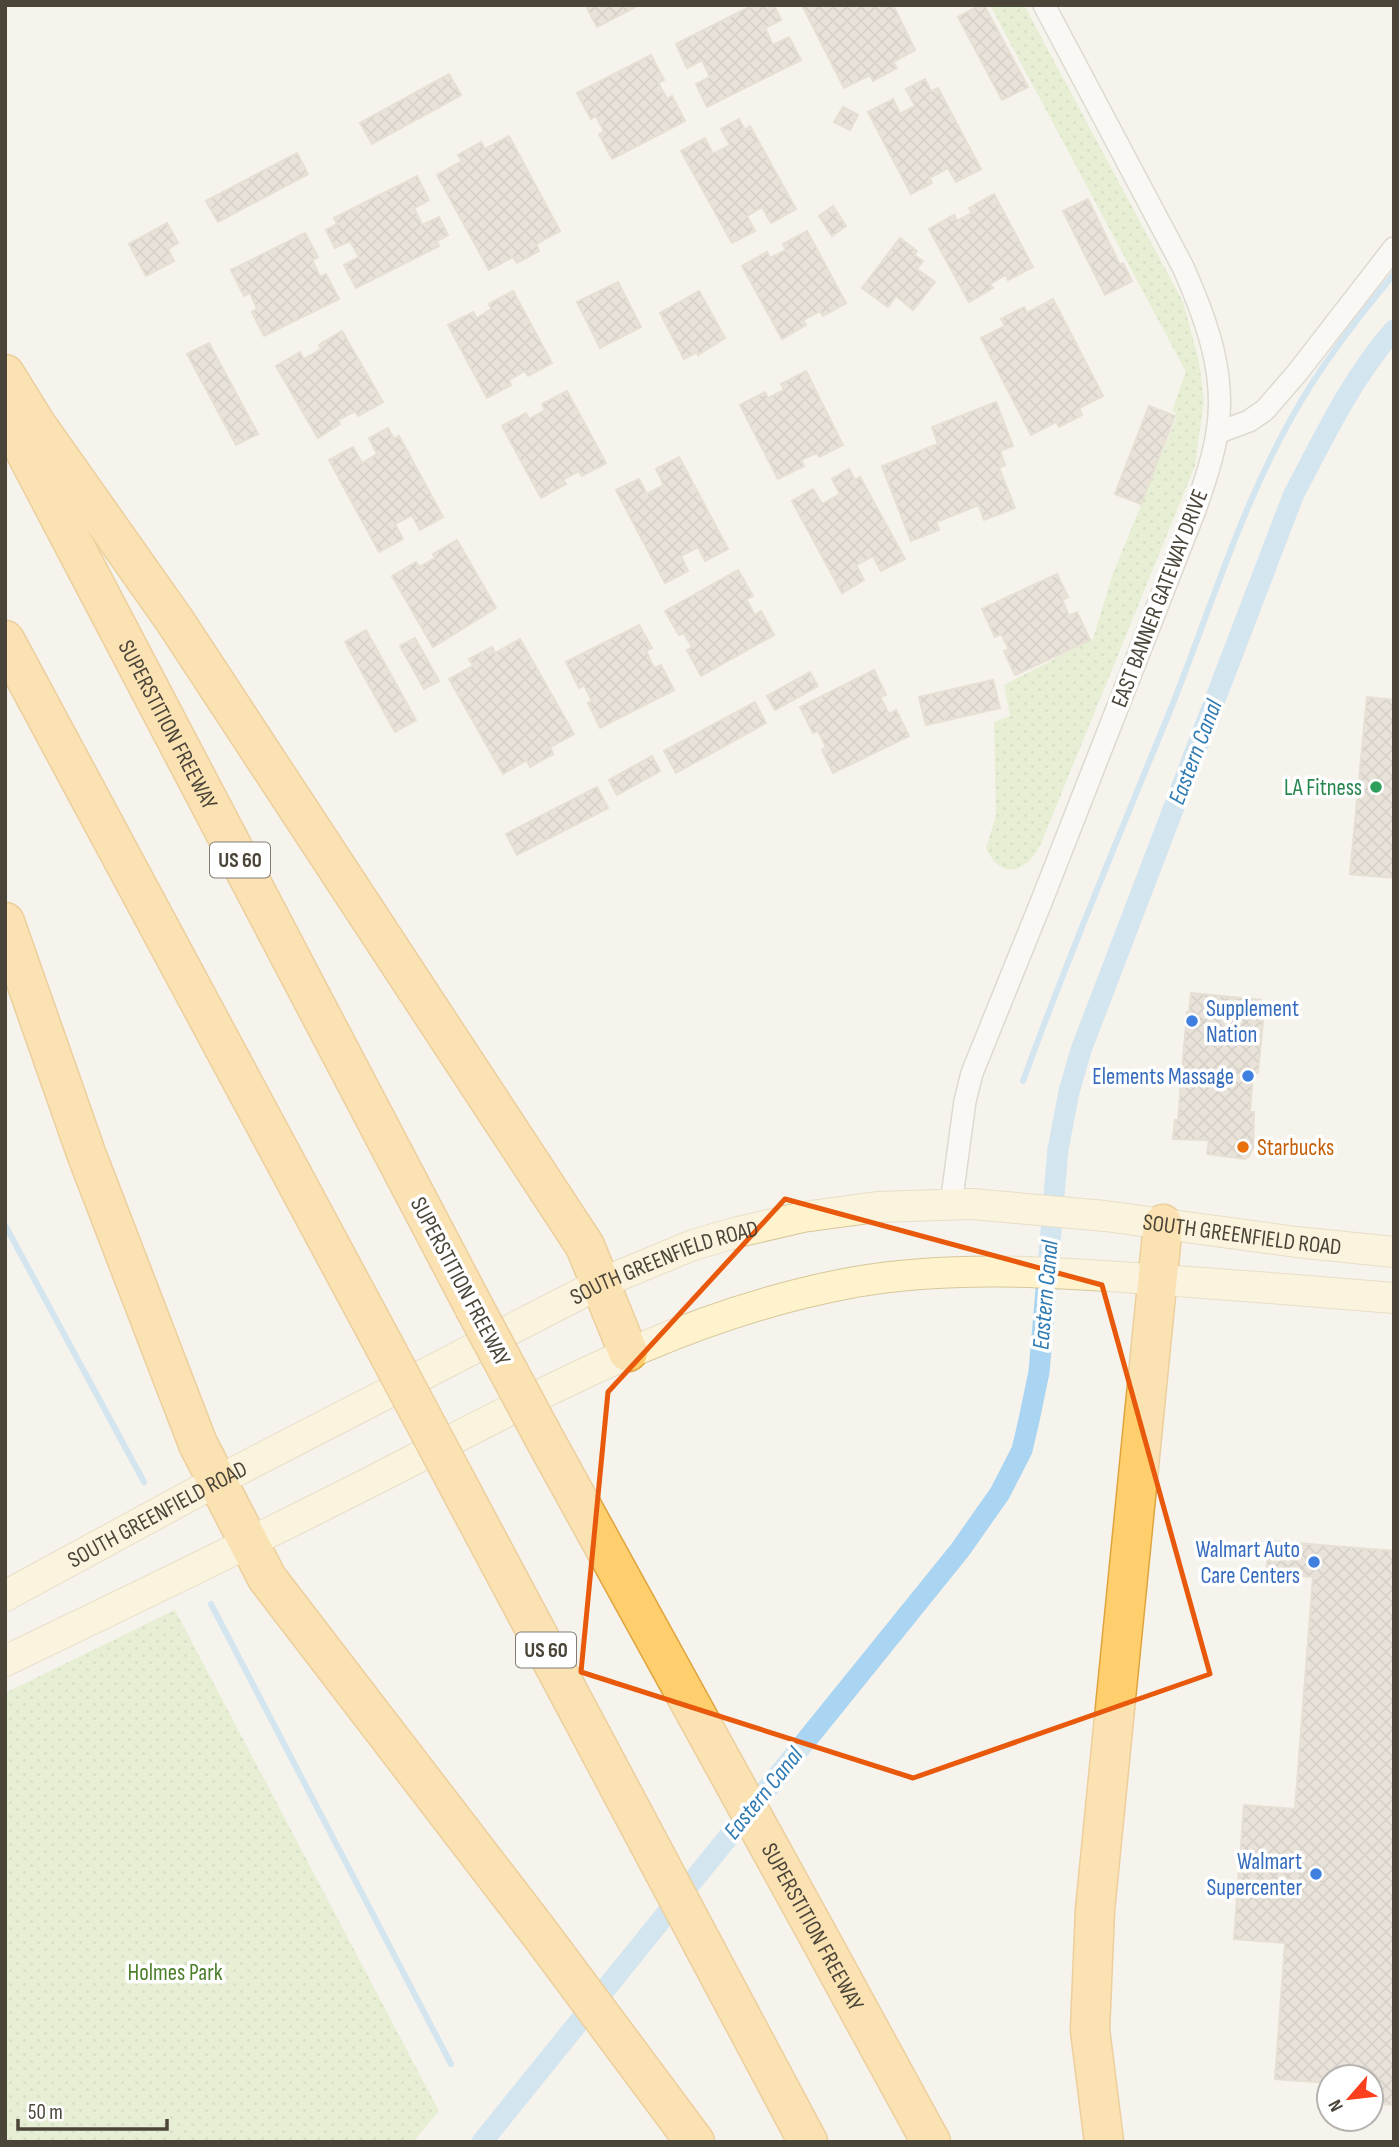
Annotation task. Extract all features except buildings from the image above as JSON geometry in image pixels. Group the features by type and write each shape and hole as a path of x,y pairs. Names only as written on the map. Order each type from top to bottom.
{"highway":[{"path":"5,374 36,424 175,621 586,1246 628,1352"},
{"name":"SUPERSTITION FREEWAY","path":"5,413 474,1307 719,1759 778,1858 930,2142"},
{"name":"US 60","path":"5,640 808,2142"},
{"path":"5,922 86,1153 198,1444 267,1578 541,1935 695,2142"},
{"path":"1104,2142 1090,2030 1095,1910 1163,1224"}],"main road":[{"name":"SOUTH GREENFIELD ROAD","path":"5,1596 217,1481 601,1283 693,1245 803,1217 877,1207 951,1204 1008,1207 1394,1252"},
{"name":"SOUTH GREENFIELD ROAD","path":"5,1661 248,1543 628,1352 705,1321 803,1293 895,1277 1000,1270 1394,1298"}],"street":[{"name":"EAST BANNER GATEWAY DRIVE","path":"951,1204 965,1101 972,1073 1195,510 1217,433 1219,386 1215,356 1196,298 1183,267 1044,5"},
{"path":"1217,433 1248,421 1265,410 1394,248"}],"highlighted area":[{"path":"785,1199 1102,1285 1210,1674 913,1778 581,1672 608,1392"}],"green space":[{"path":"990,5 1024,5 1183,302 1199,361 1204,401 1195,466 1040,846 1027,863 1013,870 999,865 986,848 996,816 994,722 1010,716 1004,685 1093,639 1112,576 1176,419 1176,413 1172,411 1186,372"},
{"name":"Holmes Park","path":"175,1610 439,2111 413,2142 5,2142 5,1693"}],"waterway":[{"path":"1023,1081 1257,487 1292,417 1315,379 1394,274"},
{"name":"Eastern Canal","path":"482,2142 960,1550 1000,1493 1022,1450 1039,1372 1058,1149 1069,1092 1081,1050 1293,496 1351,389 1394,330"},
{"path":"5,1225 144,1482"},
{"path":"211,1604 451,2064"}],"place":[{"name":"LA Fitness","path":"1376,787"},
{"name":"Supplement Nation","path":"1192,1021"},
{"name":"Elements Massage","path":"1248,1076"},
{"name":"Starbucks","path":"1243,1147"},
{"name":"Walmart Auto Care Centers","path":"1314,1562"},
{"name":"Walmart Supercenter","path":"1316,1874"}]}
